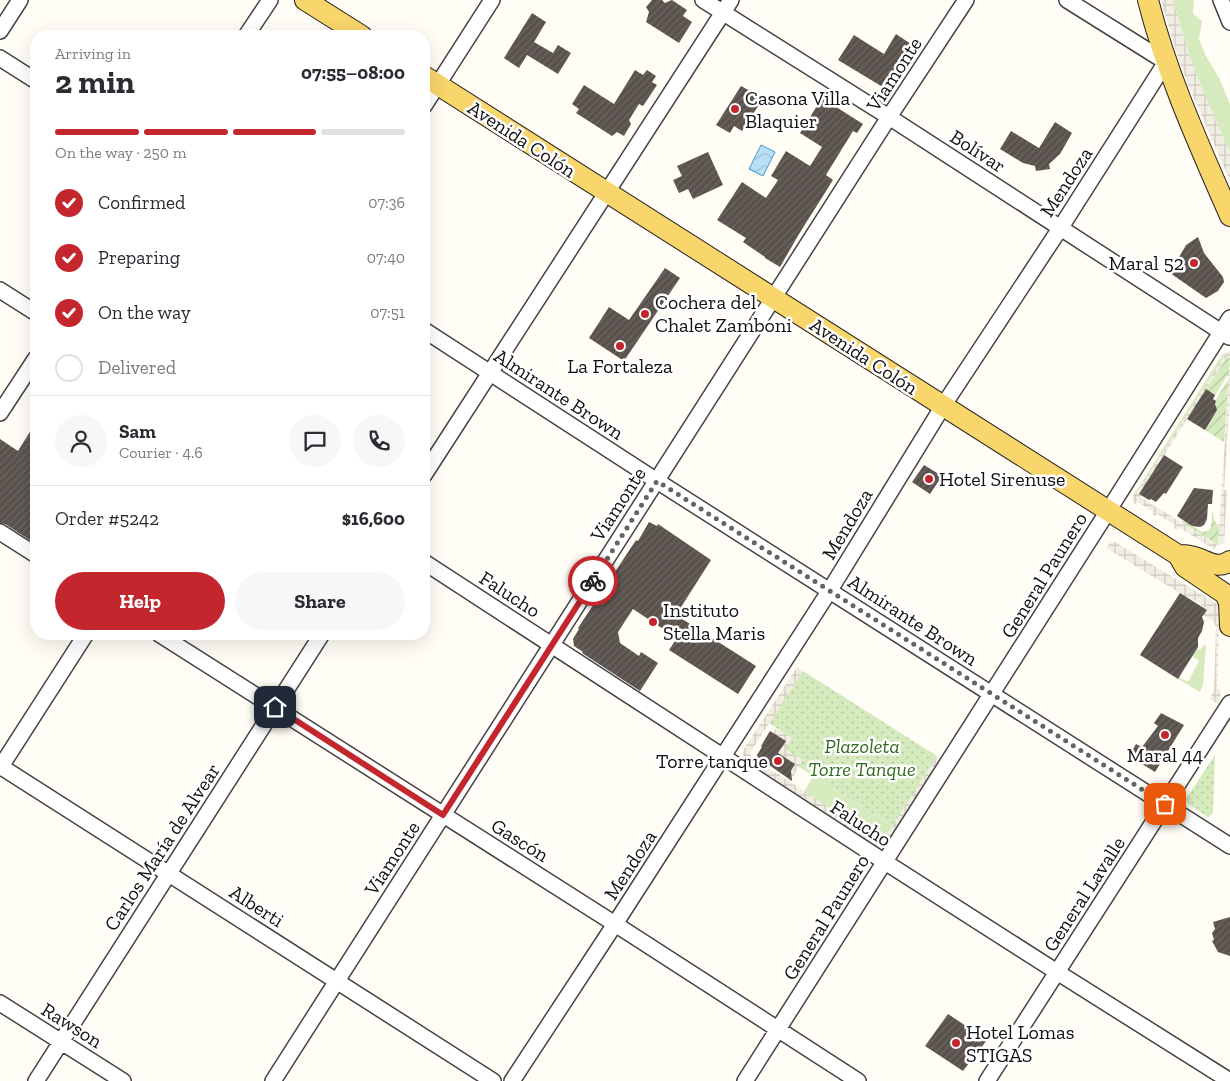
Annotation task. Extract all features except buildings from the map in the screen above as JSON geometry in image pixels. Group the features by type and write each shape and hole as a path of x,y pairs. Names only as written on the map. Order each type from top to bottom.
{"main road":[{"path":"305,0 352,30"},
{"path":"1148,0 1166,62 1179,98 1230,216"},
{"name":"Avenida Colón","path":"431,80 1178,555"},
{"path":"1178,555 1192,556 1215,565 1225,564 1230,561"},
{"path":"1178,555 1185,567 1225,594 1229,602 1230,626"}],"street":[{"path":"0,31 20,0"},
{"path":"250,30 270,0"},
{"path":"431,80 492,0"},
{"name":"Bolívar","path":"703,0 727,6 890,117 1226,335"},
{"name":"Viamonte","path":"273,1081 966,0"},
{"path":"1066,0 1166,62"},
{"path":"1221,0 1230,22"},
{"path":"430,466 727,6"},
{"path":"0,58 30,77"},
{"name":"Mendoza","path":"512,1081 723,757 830,590 943,406 1166,62"},
{"path":"0,290 30,309"},
{"name":"General Paunero","path":"745,1081 1108,512 1226,335 1230,318"},
{"name":"Almirante Brown","path":"430,334 1230,846"},
{"path":"0,413 30,367"},
{"path":"0,532 30,551"},
{"name":"Falucho","path":"430,566 885,862 1057,972 1226,1076"},
{"path":"0,767 82,640"},
{"name":"Gascón","path":"169,640 858,1081"},
{"name":"Carlos María de Alvear","path":"36,1081 318,640"},
{"name":"General Lavalle","path":"987,1081 1230,703"},
{"name":"Alberti","path":"0,767 493,1081"},
{"name":"Rawson","path":"0,1003 123,1081"}],"green space":[{"path":"1173,0 1194,0 1193,14 1202,21 1199,39 1230,104 1230,153 1198,79"},
{"path":"1227,352 1136,494 1222,355"},
{"path":"1227,357 1230,358 1229,376 1227,376 1213,399 1206,389"},
{"path":"1229,378 1224,442 1205,430 1215,401"},
{"path":"1212,510 1215,522 1220,526 1218,545 1181,522 1183,520 1202,532 1208,531 1211,527"},
{"path":"1206,645 1203,684 1200,692 1178,679 1179,677 1188,682 1199,661 1192,656 1197,649 1200,650"},
{"name":"Plazoleta Torre Tanque","path":"803,671 937,756 893,826 799,767 785,749 792,738 769,723"},
{"path":"1215,755 1213,811 1208,817 1188,804 1186,799"},
{"path":"813,776 893,826 884,839 879,840 804,792"}],"shaded area":[{"path":"1161,0 1173,0 1198,79 1230,153 1230,181 1188,84"},
{"path":"1230,351 1230,358 1227,357 1225,359 1141,492 1142,498 1217,545 1214,549 1180,528 1178,530 1174,528 1175,525 1157,514 1155,516 1151,513 1152,511 1138,502 1134,503 1132,497 1136,494 1227,352"},
{"path":"1230,363 1230,399 1224,490 1227,490 1224,543 1218,545"},
{"path":"1115,542 1219,605 1222,610 1223,626 1219,628 1217,688 1221,690 1219,705 1210,699 1214,689 1216,627 1214,622 1203,615 1207,610 1200,603 1186,597 1106,548 1110,543"},
{"path":"797,667 803,671 750,753 751,757 777,774 778,772 781,773 779,775 787,780 795,764 778,753 773,733 776,728 792,738 785,749 803,760 790,782 879,840 884,839 937,756 943,759 887,845 882,847 875,845 744,759 744,749"}],"water":[{"path":"761,145 775,152 763,176 749,169"}],"way so far":[{"path":"593,581 657,481 1165,804"}],"place":[{"name":"Casona Villa Blaquier","path":"735,109"},
{"name":"Maral 52","path":"1194,263"},
{"name":"Cochera del Chalet Zamboni","path":"645,314"},
{"name":"La Fortaleza","path":"620,346"},
{"name":"Hotel Sirenuse","path":"929,479"},
{"name":"Instituto Stella Maris","path":"653,622"},
{"name":"Maral 44","path":"1165,735"},
{"name":"Torre tanque","path":"778,761"},
{"name":"Hotel Lomas STIGAS","path":"956,1043"}],"route":[{"path":"275,707 443,815 593,581"}]}
